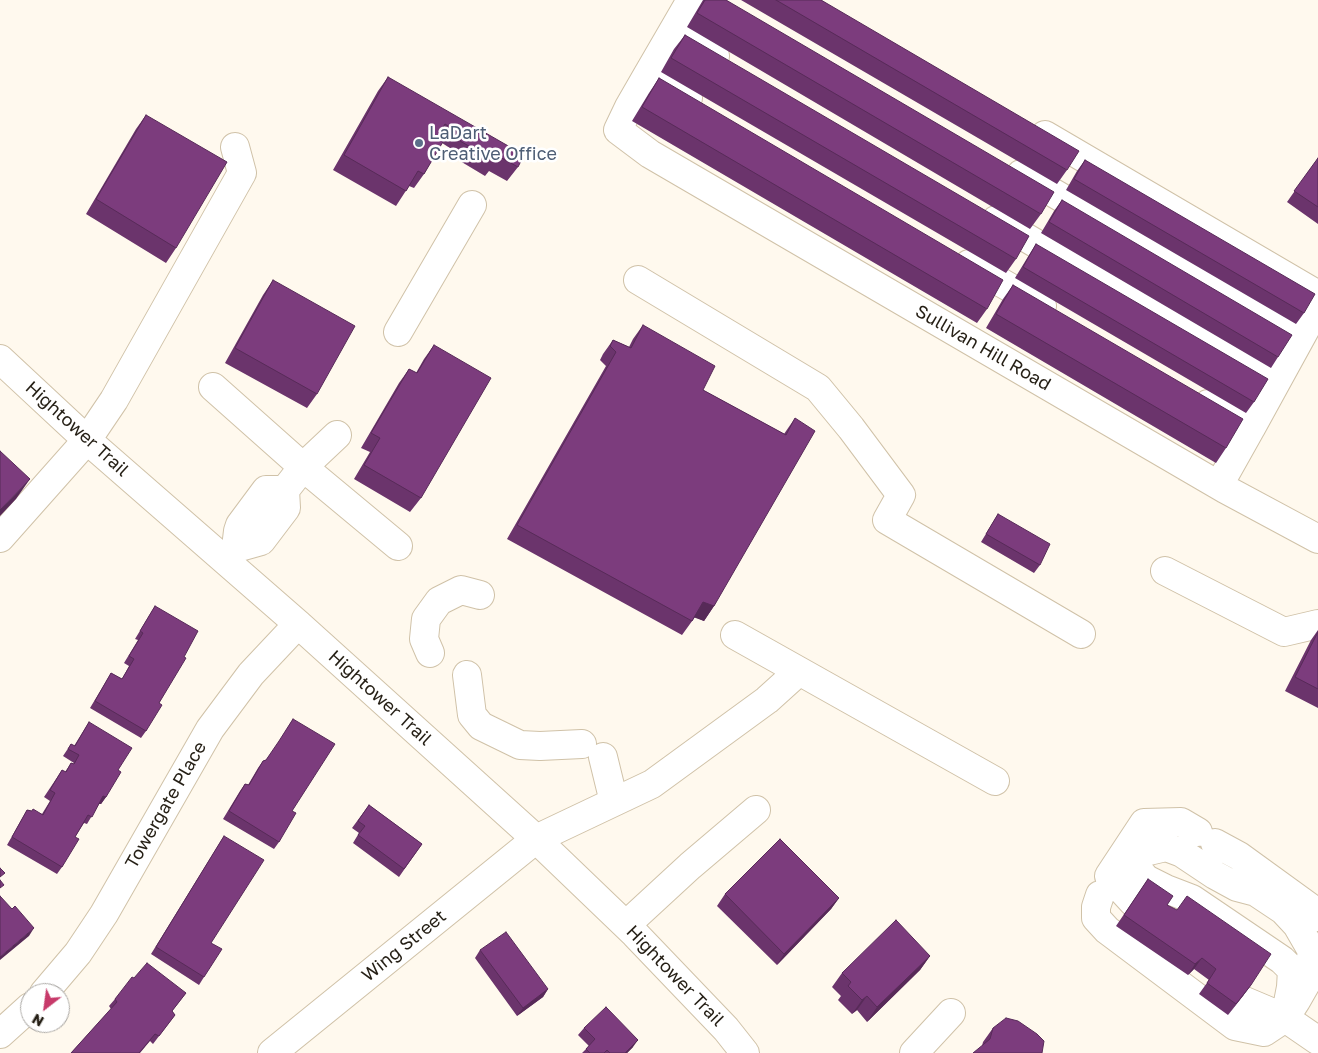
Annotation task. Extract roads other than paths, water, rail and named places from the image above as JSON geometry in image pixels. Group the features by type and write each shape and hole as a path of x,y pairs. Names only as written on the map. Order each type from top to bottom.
{"street":[{"path":"691,0 648,74 707,110"},
{"path":"673,32 733,67"},
{"name":"Sullivan Hill Road","path":"648,74 618,130 650,154 1219,485 1318,539"},
{"path":"1028,125 1318,295"},
{"path":"0,538 87,440 114,400 242,173 235,148"},
{"path":"998,161 1301,337"},
{"path":"398,332 472,206"},
{"path":"974,208 1275,384"},
{"path":"944,249 1063,319"},
{"path":"638,280 818,388 851,428 901,495 887,520 1081,634"},
{"path":"1219,485 1318,306"},
{"name":"Hightower Trail","path":"0,359 87,440 230,554 298,624 536,839 626,925 726,1029 746,1053"},
{"path":"213,387 303,467 398,546"},
{"path":"1191,394 1251,428"},
{"path":"230,554 240,525 266,490 284,490 303,467 338,435"},
{"path":"1165,571 1284,632 1318,624"},
{"path":"430,653 424,639 426,619 439,601 461,590 480,595"},
{"name":"Towergate Place","path":"52,983 78,953 104,914 210,729 251,674 298,624"},
{"path":"735,635 994,781"},
{"name":"Wing Street","path":"272,1053 536,839 652,784 766,700 798,672"},
{"path":"467,675 472,715 481,726 520,745 593,750 614,802"},
{"path":"626,925 690,866 756,810"},
{"path":"1134,850 1166,847 1182,853 1229,883 1256,892 1283,910 1298,925 1312,951 1308,980 1296,1001 1285,1018 1264,1032 1235,1026 1107,930 1096,918 1096,907 1104,886 1134,850 1144,823 1181,822 1239,856 1312,909 1318,917"},
{"path":"1134,850 1135,866 1146,879 1192,899 1282,960 1292,970 1285,1018"},
{"path":"1104,886 1128,908"},
{"path":"1246,992 1285,1018 1318,1034"},
{"path":"914,1053 951,1013"},
{"path":"0,1034 20,1016"}],"place":[{"name":"LaDart Creative Office","path":"419,143"}]}
